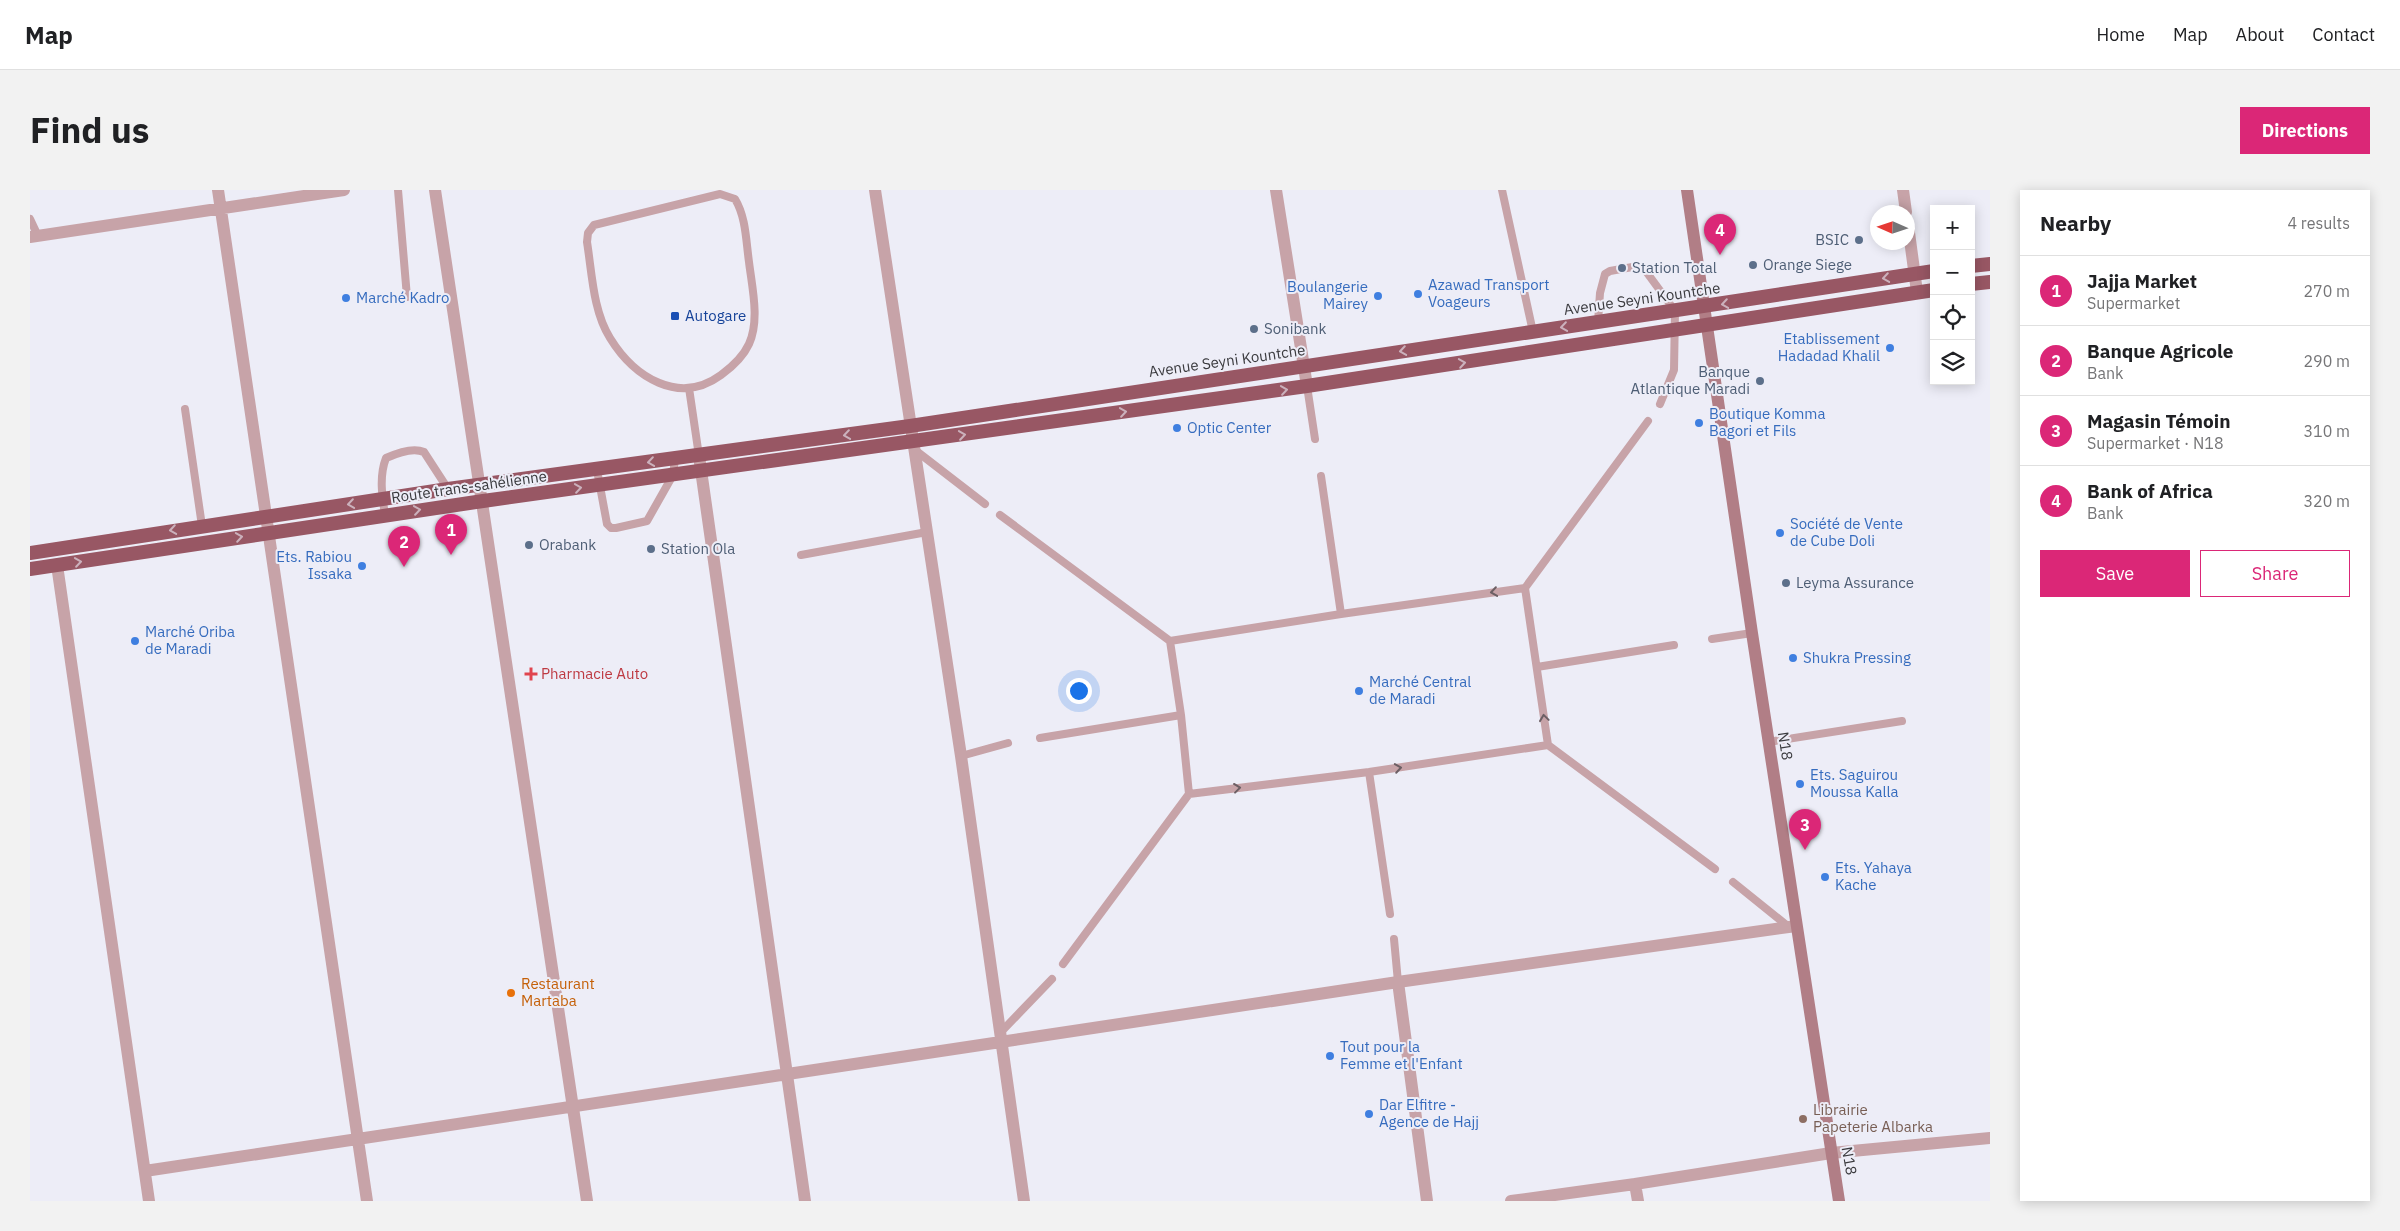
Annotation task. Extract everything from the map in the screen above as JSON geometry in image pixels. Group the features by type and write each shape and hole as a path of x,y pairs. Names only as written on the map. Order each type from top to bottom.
{"highway":[{"path":"1975,266 1990,264"},
{"name":"Avenue Seyni Kountche","path":"895,428 1930,272"},
{"path":"1975,284 1990,282"},
{"path":"914,446 1676,331 1930,290"},
{"name":"Route trans-sahélienne","path":"30,553 448,489 895,428"},
{"name":"Route trans-sahélienne","path":"30,569 483,500 673,474 914,446"}],"main road":[{"name":"N18","path":"1687,190 1768,742 1792,927 1839,1201"}],"street":[{"path":"218,190 366,1201"},
{"path":"34,236 344,190"},
{"path":"435,190 587,1201"},
{"path":"874,190 961,756 1024,1201"},
{"path":"1276,190 1308,386"},
{"path":"1903,190 1905,205"},
{"path":"1911,250 1917,292"},
{"path":"698,456 805,1201"},
{"path":"57,565 149,1201"},
{"path":"145,1171 572,1105 787,1075 1001,1038 1792,927"},
{"path":"1398,982 1427,1201"},
{"path":"1511,1201 1635,1184 1831,1152 1990,1138"},
{"path":"1635,1184 1638,1201"}],"lane":[{"path":"398,190 407,297"},
{"path":"1502,190 1533,332"},
{"path":"720,194 736,199 739,206 749,260 755,322 749,344 734,366 714,380 689,388 663,385 639,373 610,338 599,311 587,242 588,233 594,225 720,194"},
{"path":"30,219 34,236"},
{"path":"1598,322 1600,293 1605,274 1610,271 1638,266 1645,270 1675,311 1674,370 1660,404"},
{"path":"1308,386 1315,440"},
{"path":"689,388 698,456"},
{"path":"185,409 202,526"},
{"path":"1548,745 1525,588 1648,421"},
{"path":"914,446 985,504"},
{"path":"385,515 382,499 382,472 386,458 397,453 418,450 429,458 448,489"},
{"path":"597,470 607,524 611,528 616,528 647,521 673,474 675,459"},
{"path":"1321,476 1341,614"},
{"path":"1000,515 1170,641 1181,715 1188,794 1063,964"},
{"path":"801,555 927,532"},
{"path":"1170,641 1525,588"},
{"path":"1712,639 1752,633"},
{"path":"1537,667 1674,645"},
{"path":"1040,738 1181,715"},
{"path":"1768,742 1902,721"},
{"path":"961,756 1008,743"},
{"path":"1188,794 1369,772 1548,745 1715,869"},
{"path":"1369,772 1390,914"},
{"path":"1732,882 1792,927"},
{"path":"1394,939 1398,982"},
{"path":"1001,1038 1052,979"}],"place":[{"name":"BSIC","path":"1859,240"},
{"name":"Bank of Africa","path":"1720,255"},
{"name":"Orange Siege","path":"1753,265"},
{"name":"Station Total","path":"1622,268"},
{"name":"Azawad Transport Voageurs","path":"1418,294"},
{"name":"Boulangerie Mairey","path":"1378,296"},
{"name":"Marché Kadro","path":"346,298"},
{"name":"Autogare","path":"675,316"},
{"name":"Sonibank","path":"1254,329"},
{"name":"Etablissement Hadadad Khalil","path":"1890,348"},
{"name":"Banque Atlantique Maradi","path":"1760,381"},
{"name":"Boutique Komma Bagori et Fils","path":"1699,423"},
{"name":"Optic Center","path":"1177,428"},
{"name":"Société de Vente de Cube Doli","path":"1780,533"},
{"name":"Orabank","path":"529,545"},
{"name":"Station Ola","path":"651,549"},
{"name":"Jajja Market","path":"451,555"},
{"name":"Ets. Rabiou Issaka","path":"362,566"},
{"name":"Banque Agricole","path":"404,567"},
{"name":"Leyma Assurance","path":"1786,583"},
{"name":"Marché Oriba de Maradi","path":"135,641"},
{"name":"Shukra Pressing","path":"1793,658"},
{"name":"Pharmacie Auto","path":"531,674"},
{"name":"Marché Central de Maradi","path":"1359,691"},
{"name":"Ets. Saguirou Moussa Kalla","path":"1800,784"},
{"name":"Magasin Témoin","path":"1805,850"},
{"name":"Ets. Yahaya Kache","path":"1825,877"},
{"name":"Restaurant Martaba","path":"511,993"},
{"name":"Tout pour la Femme et l'Enfant","path":"1330,1056"},
{"name":"Dar Elfitre - Agence de Hajj","path":"1369,1114"},
{"name":"Librairie Papeterie Albarka","path":"1803,1119"}]}
